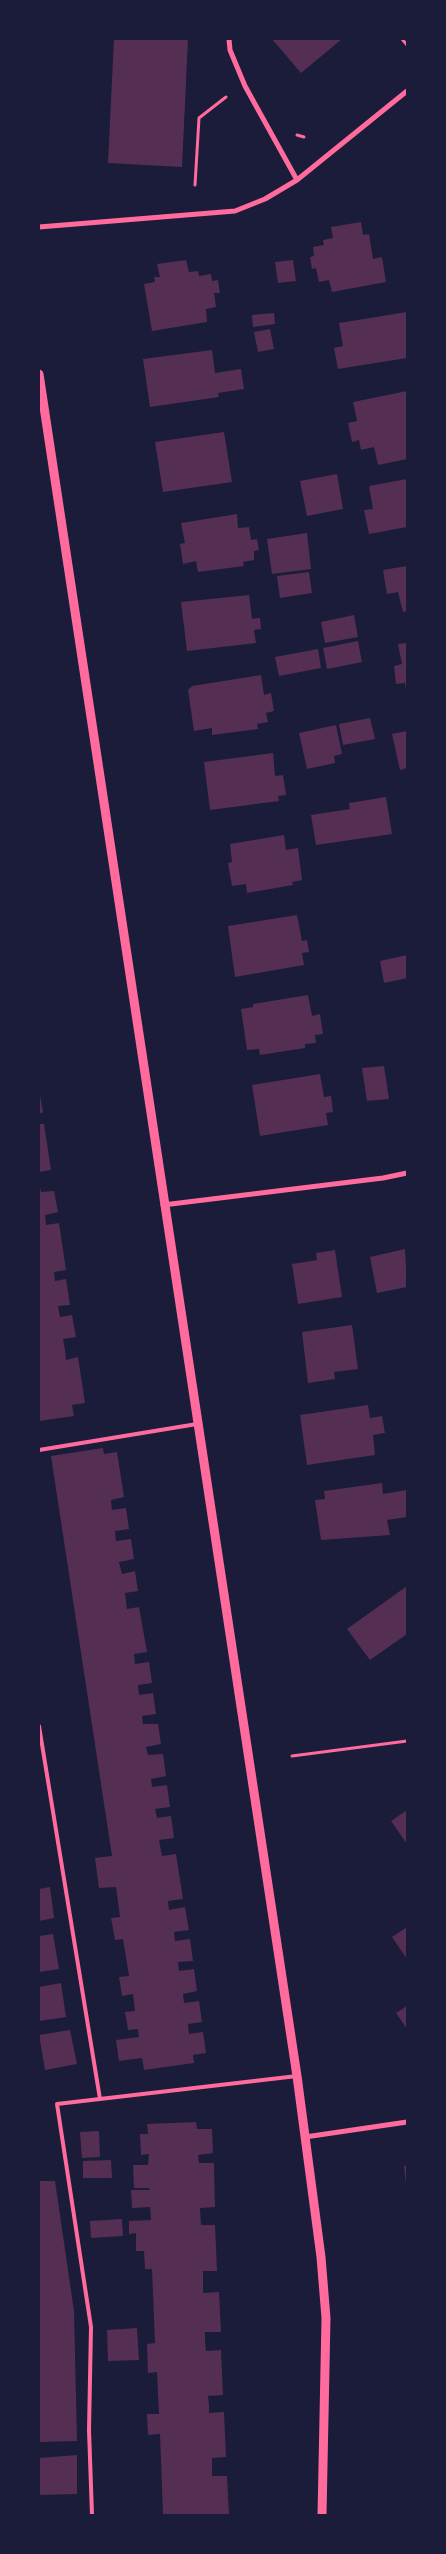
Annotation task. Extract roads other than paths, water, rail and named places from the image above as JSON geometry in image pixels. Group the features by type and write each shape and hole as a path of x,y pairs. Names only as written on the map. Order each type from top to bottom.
{"street":[{"path":"229,39 230,50 245,86 298,180"},
{"path":"39,227 235,211 265,199 298,180 407,90"},
{"path":"39,374 163,1205 199,1424 298,2076 321,2257 326,2318 322,2515"},
{"path":"163,1205 348,1183 407,1173"},
{"path":"305,2137 407,2122"}],"lane":[{"path":"39,1450 199,1424"},
{"path":"39,1726 100,2099"},
{"path":"92,2515 89,2430 91,2328 57,2104 298,2076"}]}
